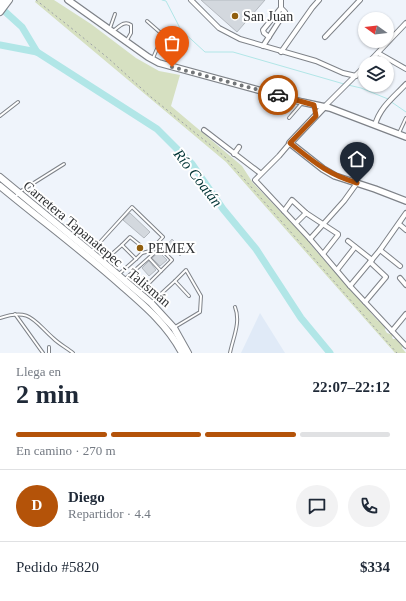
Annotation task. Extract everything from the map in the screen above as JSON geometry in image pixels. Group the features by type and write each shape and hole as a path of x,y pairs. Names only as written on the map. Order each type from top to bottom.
{"highway":[{"path":"0,4 3,0"},
{"path":"0,12 9,0"},
{"name":"Carretera Tapanatepec - Talismán","path":"0,177 17,196"},
{"name":"Carretera Tapanatepec - Talismán","path":"0,186 17,196 89,254 174,328 182,353"},
{"name":"Carretera Tapanatepec - Talismán","path":"148,306 188,353"}],"main road":[{"path":"68,0 152,60 172,67 302,102 330,108 406,137"},
{"path":"314,105 316,116"},
{"path":"324,107 290,143 329,173 344,180 375,189 406,201"}],"street":[{"path":"191,0 219,28 240,39 316,61 356,76 324,107"},
{"path":"269,37 264,33 264,30 281,8 281,0"},
{"path":"281,52 319,0"},
{"path":"325,37 360,0"},
{"path":"263,46 285,12 281,8"},
{"path":"375,56 406,23"},
{"path":"378,53 406,69"},
{"path":"375,125 378,115 386,104 406,84"},
{"path":"204,130 260,174"},
{"path":"290,143 280,156 255,180 296,223 350,286 406,346"},
{"path":"234,154 239,147"},
{"path":"310,239 357,183"},
{"path":"284,211 292,200 306,213 338,236 323,254"},
{"path":"296,223 306,213"},
{"path":"350,286 380,250 406,213"},
{"path":"399,224 406,230"},
{"path":"348,241 371,261 386,277 365,302"},
{"path":"337,270 355,247"},
{"path":"380,250 400,266"},
{"path":"400,278 406,285"},
{"path":"392,330 406,314"}],"lane":[{"path":"111,30 115,14"},
{"path":"147,21 163,35 152,60"},
{"path":"111,30 129,23 132,28 126,41"},
{"path":"0,116 18,102"},
{"path":"289,118 302,102"},
{"path":"398,134 406,118"},
{"path":"17,196 64,164"},
{"path":"89,254 132,207 163,237 150,251 142,253 116,277"},
{"path":"101,264 130,237 140,245 142,253"},
{"path":"122,245 136,259"},
{"path":"122,282 160,248 172,260 137,295"},
{"path":"149,258 161,271"},
{"path":"148,306 186,270 201,296 200,312 174,328"},
{"path":"175,281 189,296"},
{"path":"230,353 236,331 237,314 235,308"},
{"path":"0,318 19,313 29,316 53,339 73,353"},
{"path":"15,314 43,353"},
{"path":"49,347 49,353"}],"path":[{"path":"36,0 108,58 152,97 224,156 397,353"}],"shaded area":[{"path":"260,313 285,353 241,353"}],"green space":[{"path":"36,0 54,0 91,24 136,58 159,71 180,75 171,106 242,166 253,183 302,234 308,238 311,245 338,276 341,276 346,284 378,321 381,321 386,327 385,330 387,333 393,335 393,339 397,339 403,346 402,348 406,353 395,353 226,162 35,2"}],"building":[{"name":"San Juan","path":"201,0 265,0 237,32"},
{"path":"130,213 150,232 144,238 123,220"},
{"path":"172,239 184,252 180,256 177,253 175,255 166,246"},
{"path":"159,252 167,260 160,266 152,258"},
{"path":"149,261 156,270 149,276 142,268"}],"waterway":[{"path":"162,0 166,1 181,30 205,52 233,52 344,84"},
{"path":"0,7 22,27 37,52"},
{"name":"Río Coatán","path":"0,45 37,52 157,129 192,164 223,209 256,249 301,318 330,353"},
{"path":"348,85 361,88 388,99"},
{"path":"390,101 406,112"}],"way so far":[{"path":"172,67 278,95"}],"place":[{"name":"San Juan","path":"235,16"},
{"name":"PEMEX","path":"140,248"}],"route":[{"path":"278,95 314,105 316,116 290,143 329,173 344,180 357,183"}]}
